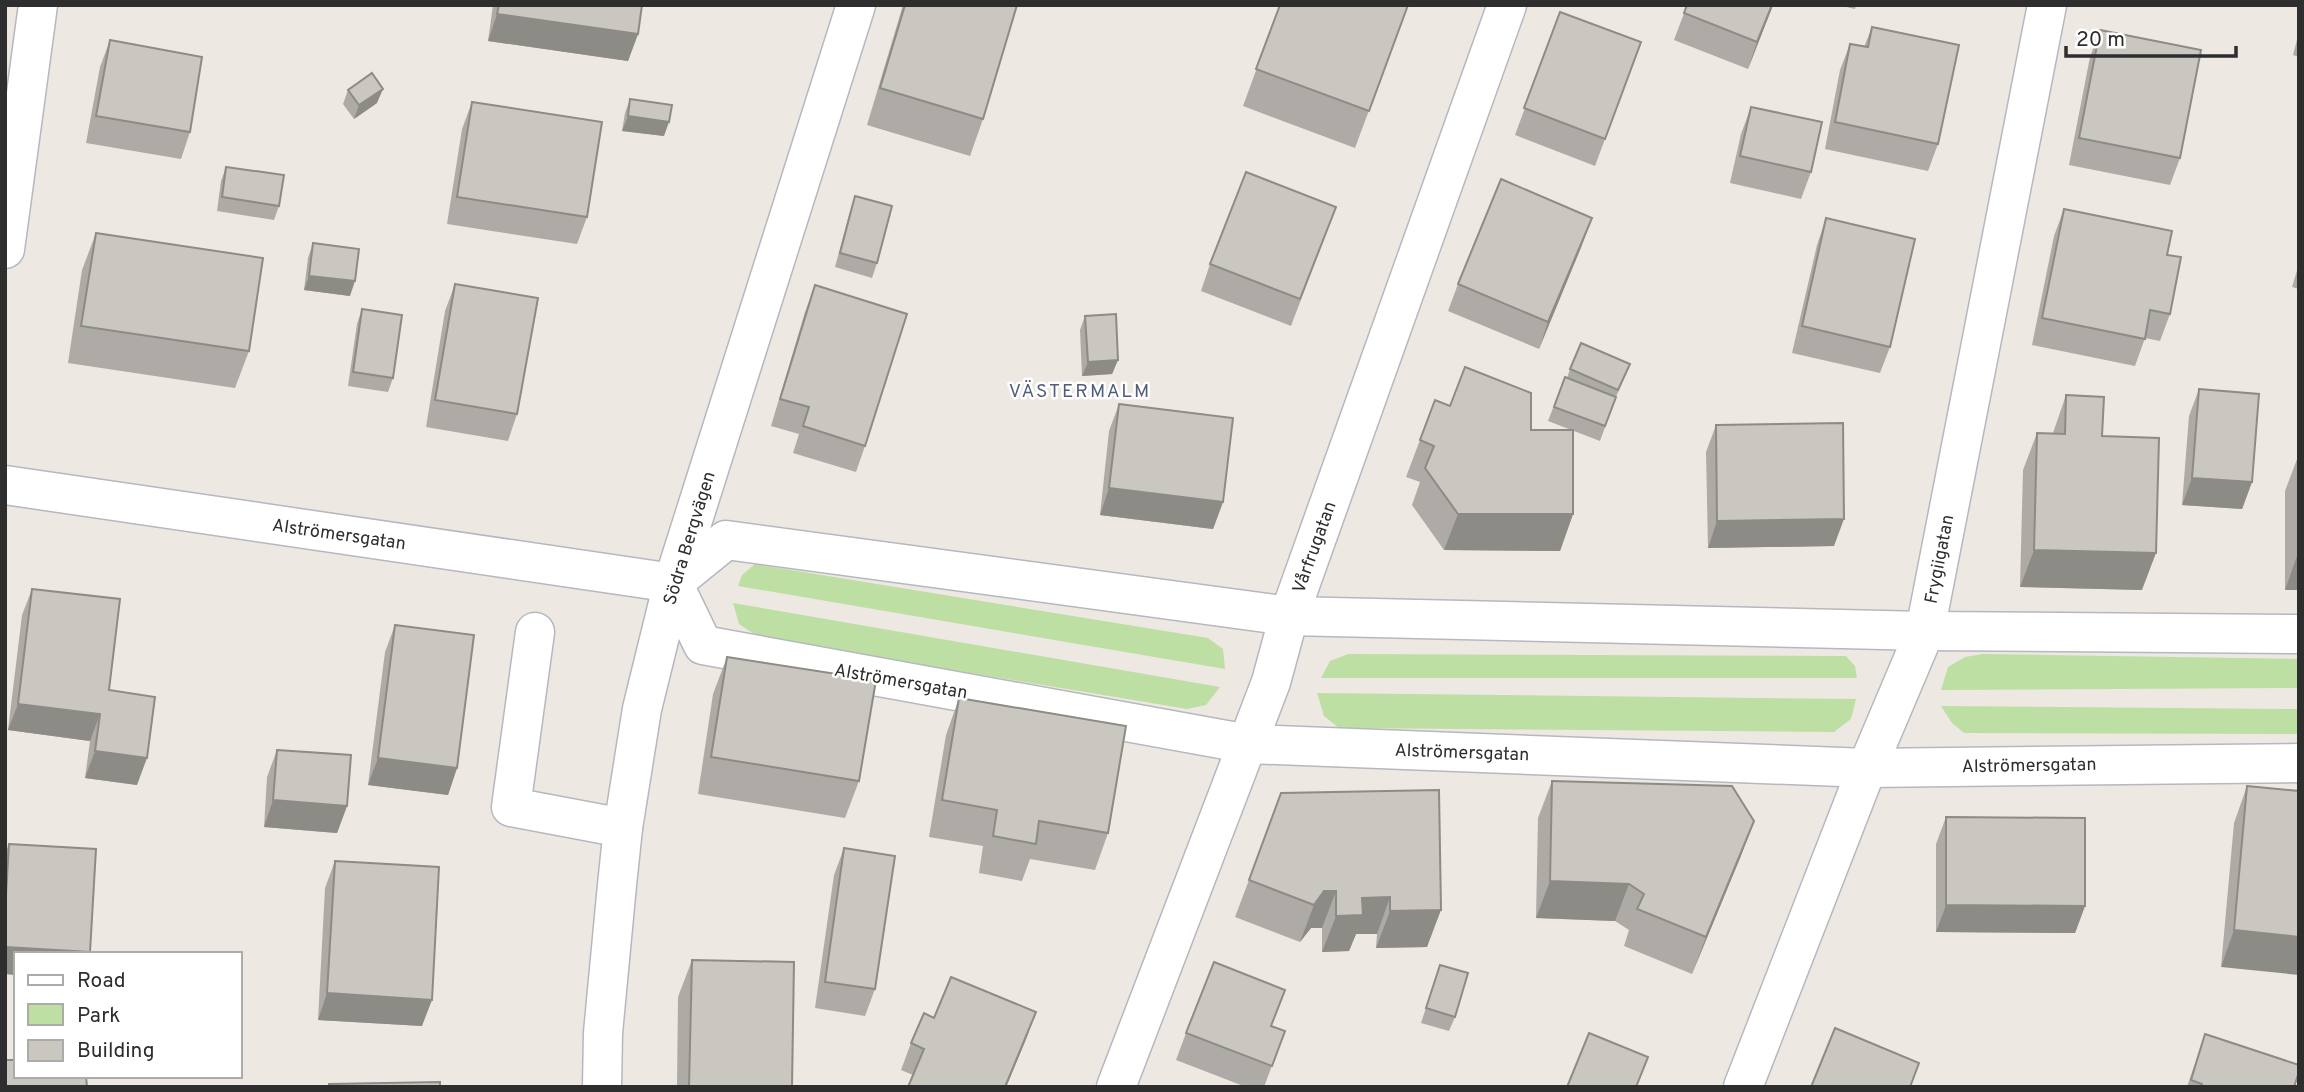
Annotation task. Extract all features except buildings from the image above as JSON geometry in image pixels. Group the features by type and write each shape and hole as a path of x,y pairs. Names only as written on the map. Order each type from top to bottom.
{"street":[{"path":"5,249 38,5"},
{"name":"Södra Bergvägen","path":"602,1087 603,1033 623,828 642,709 673,583 856,5"},
{"name":"Vårfrugatan","path":"1116,1087 1271,682 1289,616 1507,5"},
{"name":"Frygiigatan","path":"1744,1087 1867,768 1924,631 2047,5"},
{"name":"Alströmersgatan","path":"5,485 673,583 703,645 1248,744 1867,768 2299,763"},
{"path":"673,583 726,540 1289,616 1924,631 2299,634"},
{"path":"535,632 511,807 623,828"}],"green space":[{"path":"755,564 1208,638 1223,649 1225,669 738,586 742,575"},
{"path":"733,603 1220,687 1206,705 1187,709 760,638 739,624"},
{"path":"1348,654 1846,656 1855,666 1857,678 1321,678 1330,661"},
{"path":"1983,654 2299,659 2299,688 1941,690 1948,667 1965,657"},
{"path":"1317,693 1856,699 1851,719 1834,732 1339,728 1324,716"},
{"path":"1941,706 2299,709 2299,734 1964,733 1952,723"}],"district":[{"name":"VÄSTERMALM","path":"1080,390"}]}
